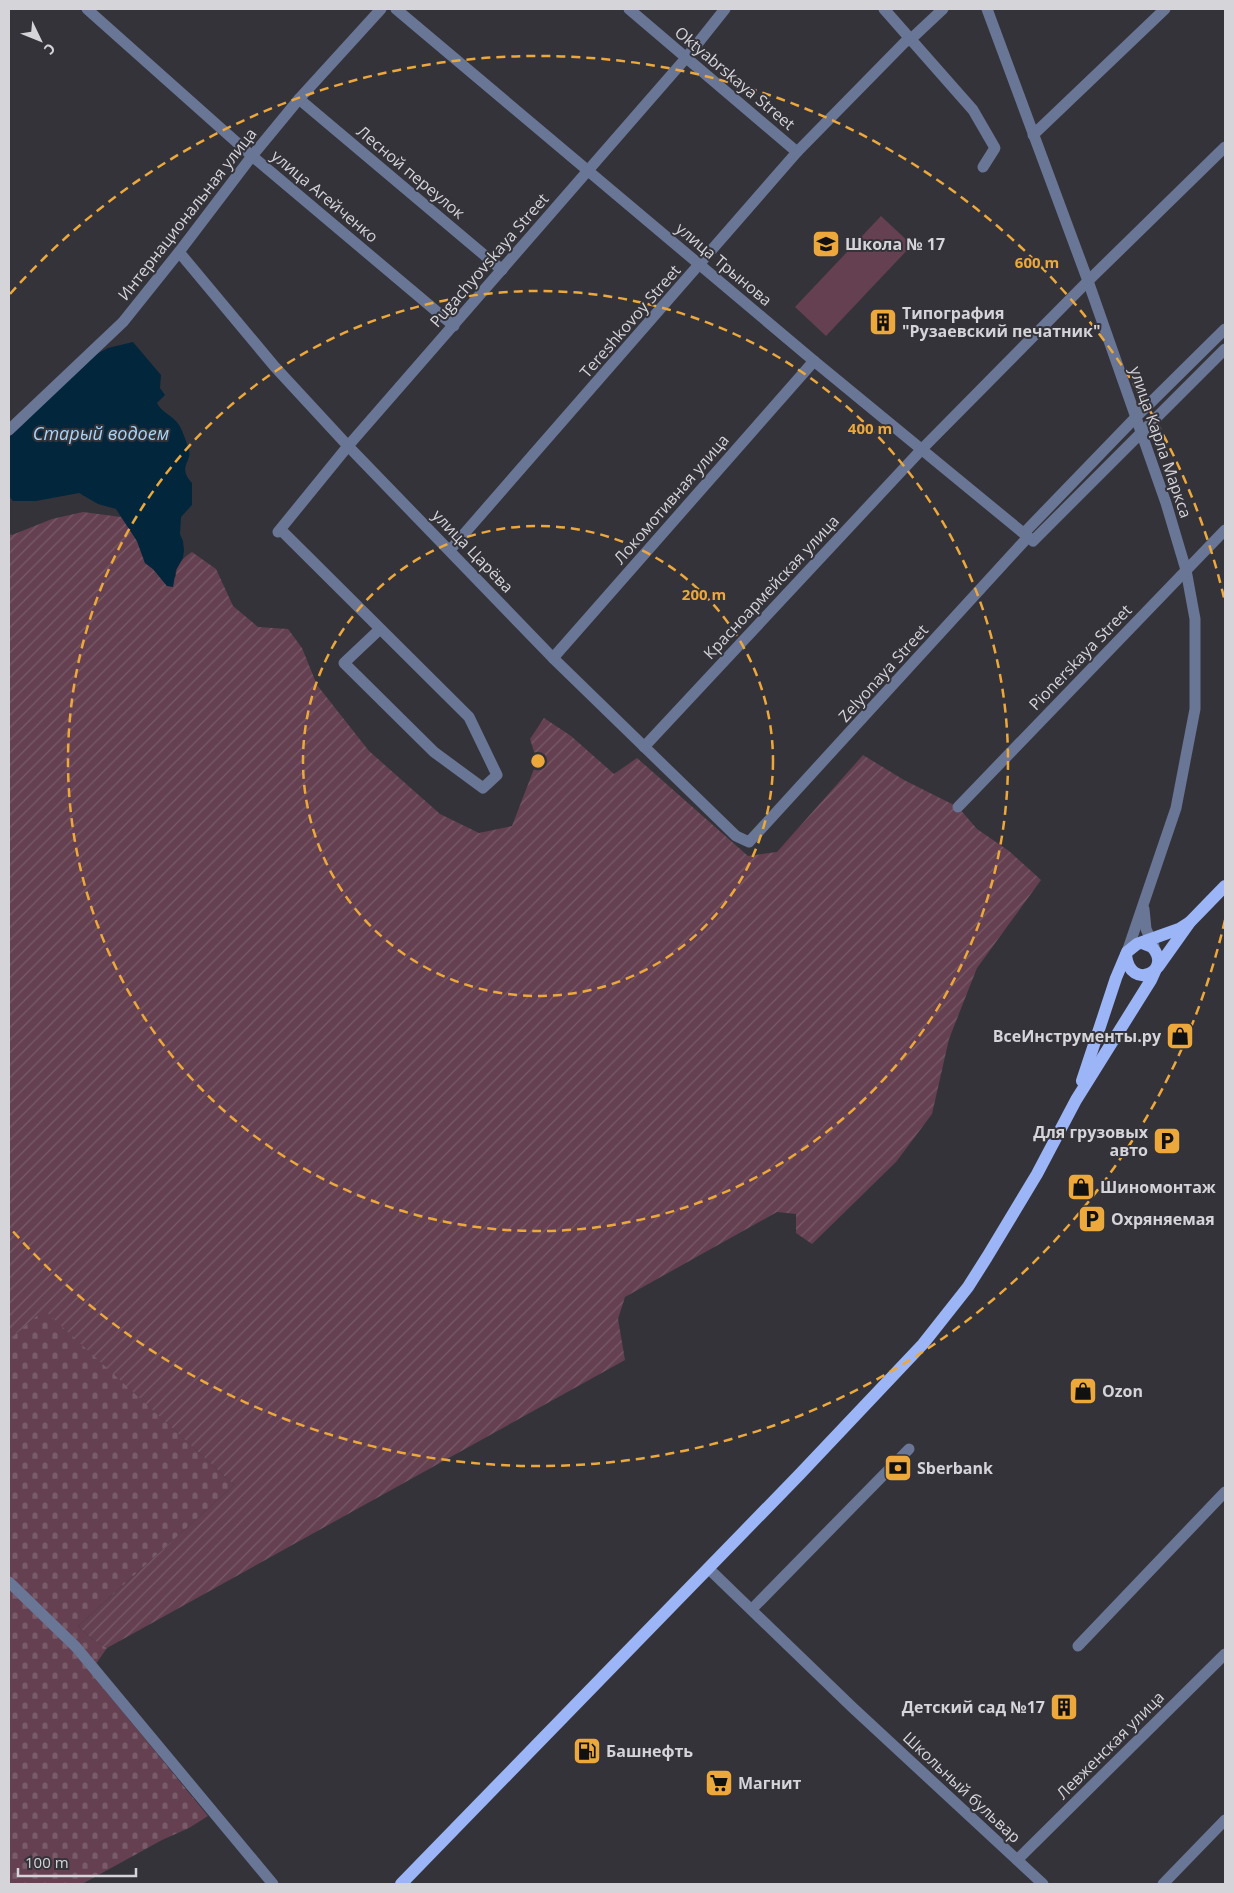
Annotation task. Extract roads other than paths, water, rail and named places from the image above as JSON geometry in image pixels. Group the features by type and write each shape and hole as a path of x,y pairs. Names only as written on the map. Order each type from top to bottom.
{"main road":[{"path":"402,1884 923,1344 988,1257 1017,1210 1076,1100 1157,968 1190,922 1225,886"},
{"path":"1146,941 1156,951 1159,958 1157,968 1145,976 1135,973 1127,964 1126,954 1137,944 1179,929 1190,922"},
{"name":"улица Карла Маркса","path":"1076,1100 1116,978 1126,954"}],"street":[{"name":"улица Агейченко","path":"87,9 252,156 454,326"},
{"name":"Интернациональная улица","path":"9,430 123,322 252,156 299,99 381,9"},
{"name":"улица Трынова","path":"396,9 1028,537"},
{"name":"Oktyabrskaya Street","path":"629,9 797,152"},
{"name":"Pugachyovskaya Street","path":"380,629 280,531 348,446 686,58 725,9"},
{"path":"884,9 973,110 995,148 983,167"},
{"name":"Tereshkovoy Street","path":"450,550 701,265 797,152 905,42 911,39 943,9"},
{"name":"улица Карла Маркса","path":"987,9 1142,431 1186,570 1195,619 1195,709 1176,808 1126,954"},
{"path":"1033,134 1165,9"},
{"name":"Лесной переулок","path":"299,99 502,270"},
{"name":"Красноармейская улица","path":"644,747 922,449 1088,281 1225,147"},
{"name":"улица Царёва","path":"179,252 275,367 348,446 553,658 736,836 749,842 761,830"},
{"name":"Zelyonaya Street","path":"761,830 1136,417 1225,329"},
{"name":"Zelyonaya Street","path":"1028,537 1142,431 1225,349"},
{"name":"Локомотивная улица","path":"553,658 814,360"},
{"name":"Pionerskaya Street","path":"958,807 1225,530"},
{"path":"380,629 469,717 497,774 483,788 434,752 344,663 380,629"},
{"name":"улица Карла Маркса","path":"1145,900 1146,941"},
{"path":"752,1609 909,1449"},
{"path":"1078,1646 1223,1494"},
{"name":"Школьный бульвар","path":"708,1568 852,1707 1043,1884"},
{"path":"9,1582 76,1648 273,1884"},
{"name":"Левженская улица","path":"1017,1860 1225,1654"},
{"path":"1163,1884 1225,1820"}],"water":[{"name":"Старый водоем","path":"133,342 161,375 160,388 165,395 157,403 179,425 189,450 189,458 185,469 192,483 192,505 181,517 180,534 184,550 183,558 176,570 173,587 167,586 153,569 145,563 137,541 116,509 98,504 79,493 36,501 13,501 9,496 9,437 93,356 108,348"}],"place":[{"name":"Школа № 17","path":"826,244"},
{"name":"Типография \"Рузаевский печатник\"","path":"883,322"},
{"name":"ВсеИнструменты.ру","path":"1180,1036"},
{"name":"Для грузовых авто","path":"1167,1141"},
{"name":"Шиномонтаж","path":"1081,1187"},
{"name":"Охряняемая","path":"1092,1219"},
{"name":"Ozon","path":"1083,1391"},
{"name":"Sberbank","path":"898,1468"},
{"name":"Детский сад №17","path":"1064,1707"},
{"name":"Башнефть","path":"587,1751"},
{"name":"Магнит","path":"719,1783"}]}
